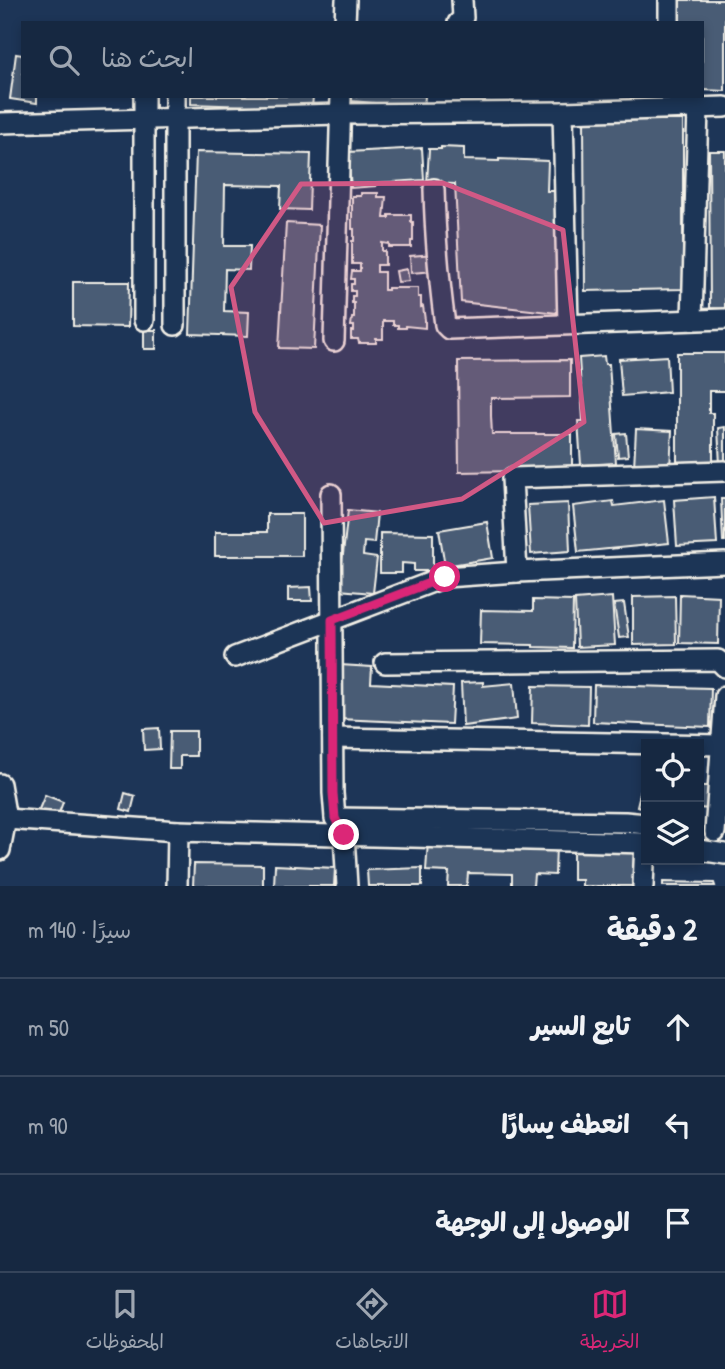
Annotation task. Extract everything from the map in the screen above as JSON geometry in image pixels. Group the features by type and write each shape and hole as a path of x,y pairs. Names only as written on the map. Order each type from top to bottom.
{"street":[{"path":"345,21 346,0"},
{"path":"460,21 463,18 462,0"},
{"path":"669,0 669,21"},
{"path":"144,98 144,320"},
{"path":"175,98 175,325"},
{"path":"0,123 174,119 340,105 563,111 725,107"},
{"path":"334,341 340,105"},
{"path":"692,320 698,108"},
{"path":"563,111 568,324"},
{"path":"434,189 435,239 446,327 453,329 725,319"},
{"path":"517,572 513,478 725,471"},
{"path":"331,494 333,738 347,886"},
{"path":"235,657 445,577 725,563"},
{"path":"386,663 718,660 725,667"},
{"path":"713,832 725,696"},
{"path":"333,738 722,745"},
{"path":"0,784 3,820 0,850"},
{"path":"3,820 178,831 340,827 641,837"},
{"path":"177,886 178,831"},
{"path":"704,851 725,854"},
{"path":"643,886 644,865"}],"highlighted area":[{"path":"443,183 563,230 584,422 462,499 324,523 255,412 231,287 301,184"}],"building":[{"path":"674,0 725,0 725,91 704,90 704,21 674,21"},
{"path":"16,54 21,55 21,98 37,98 37,103 10,99"},
{"path":"191,98 313,98 312,108 191,104"},
{"path":"352,98 425,98 424,107 351,101"},
{"path":"584,120 683,120 683,289 585,291"},
{"path":"422,148 424,180 376,183 376,186 351,188 348,152"},
{"path":"464,148 464,160 548,161 547,191 557,191 557,313 461,302 455,184 427,183 429,149"},
{"path":"709,151 725,151 725,309 710,308"},
{"path":"196,152 311,154 309,210 280,209 281,186 225,185 224,246 250,246 249,270 225,269 224,311 249,312 248,336 190,334"},
{"path":"361,193 378,193 378,197 386,197 384,218 389,218 389,215 411,215 411,247 389,247 389,244 382,243 385,265 377,265 377,272 384,272 384,290 418,288 425,320 425,328 398,328 398,325 393,325 393,321 383,321 383,339 376,339 376,343 359,343 358,339 351,339 351,331 354,331 354,326 351,326 354,318 352,296 355,296 355,291 351,291 351,284 354,284 354,279 351,279 352,271 360,271 360,264 352,264 352,196 361,196"},
{"path":"286,223 320,225 314,349 279,348"},
{"path":"434,254 435,271 411,273 410,256"},
{"path":"407,269 409,281 398,282 396,271"},
{"path":"73,282 129,282 128,327 73,326"},
{"path":"144,330 156,330 156,349 144,349"},
{"path":"677,353 725,353 725,391 709,391 709,413 713,413 713,465 677,465"},
{"path":"604,356 605,364 609,364 616,463 581,465 578,421 583,421 579,358"},
{"path":"667,356 669,392 622,396 619,359"},
{"path":"570,360 570,397 491,398 491,416 492,434 572,434 572,470 459,472 458,361"},
{"path":"725,427 725,465 720,465 718,428"},
{"path":"636,429 672,431 670,469 634,467"},
{"path":"626,433 628,456 618,457 616,434"},
{"path":"714,497 717,544 677,546 674,500"},
{"path":"721,499 725,499 725,541 723,541"},
{"path":"664,500 669,543 578,552 573,506 613,501 614,506"},
{"path":"568,503 570,551 531,554 528,505"},
{"path":"348,510 377,513 374,543 364,542 363,556 377,558 373,593 339,590"},
{"path":"267,514 302,514 302,556 215,556 215,532 267,532"},
{"path":"487,522 493,558 445,566 439,530"},
{"path":"380,533 433,534 433,571 414,571 414,564 402,563 402,573 380,573"},
{"path":"311,587 312,601 288,601 288,588"},
{"path":"680,594 719,596 718,644 679,643"},
{"path":"675,596 676,644 633,645 633,597"},
{"path":"612,597 615,645 577,647 575,600"},
{"path":"533,600 573,601 572,648 480,644 481,610 533,611"},
{"path":"624,603 629,637 619,638 614,604"},
{"path":"340,665 372,667 371,683 453,687 451,724 338,719"},
{"path":"483,682 483,686 514,683 517,719 463,726 461,683"},
{"path":"594,685 711,688 710,727 593,722"},
{"path":"533,686 589,687 588,725 532,723"},
{"path":"159,728 160,749 144,750 143,729"},
{"path":"170,731 196,731 196,756 180,756 180,769 169,769"},
{"path":"704,786 710,786 709,809 704,808"},
{"path":"641,789 641,807 637,806"},
{"path":"125,793 135,796 131,812 121,809"},
{"path":"45,795 63,802 56,821 37,814"},
{"path":"428,841 556,845 555,875 534,874 533,886 512,886 512,874 468,873 467,886 448,886 449,872 426,871"},
{"path":"637,848 638,886 582,886 582,880 573,880 573,849"},
{"path":"194,864 263,865 263,886 193,886"},
{"path":"275,865 335,868 334,886 274,886"},
{"path":"422,868 422,886 368,886 367,870"},
{"path":"663,882 714,883 715,886 663,886"}],"route":[{"path":"344,835 335,818 333,793 332,620 445,577"}]}
